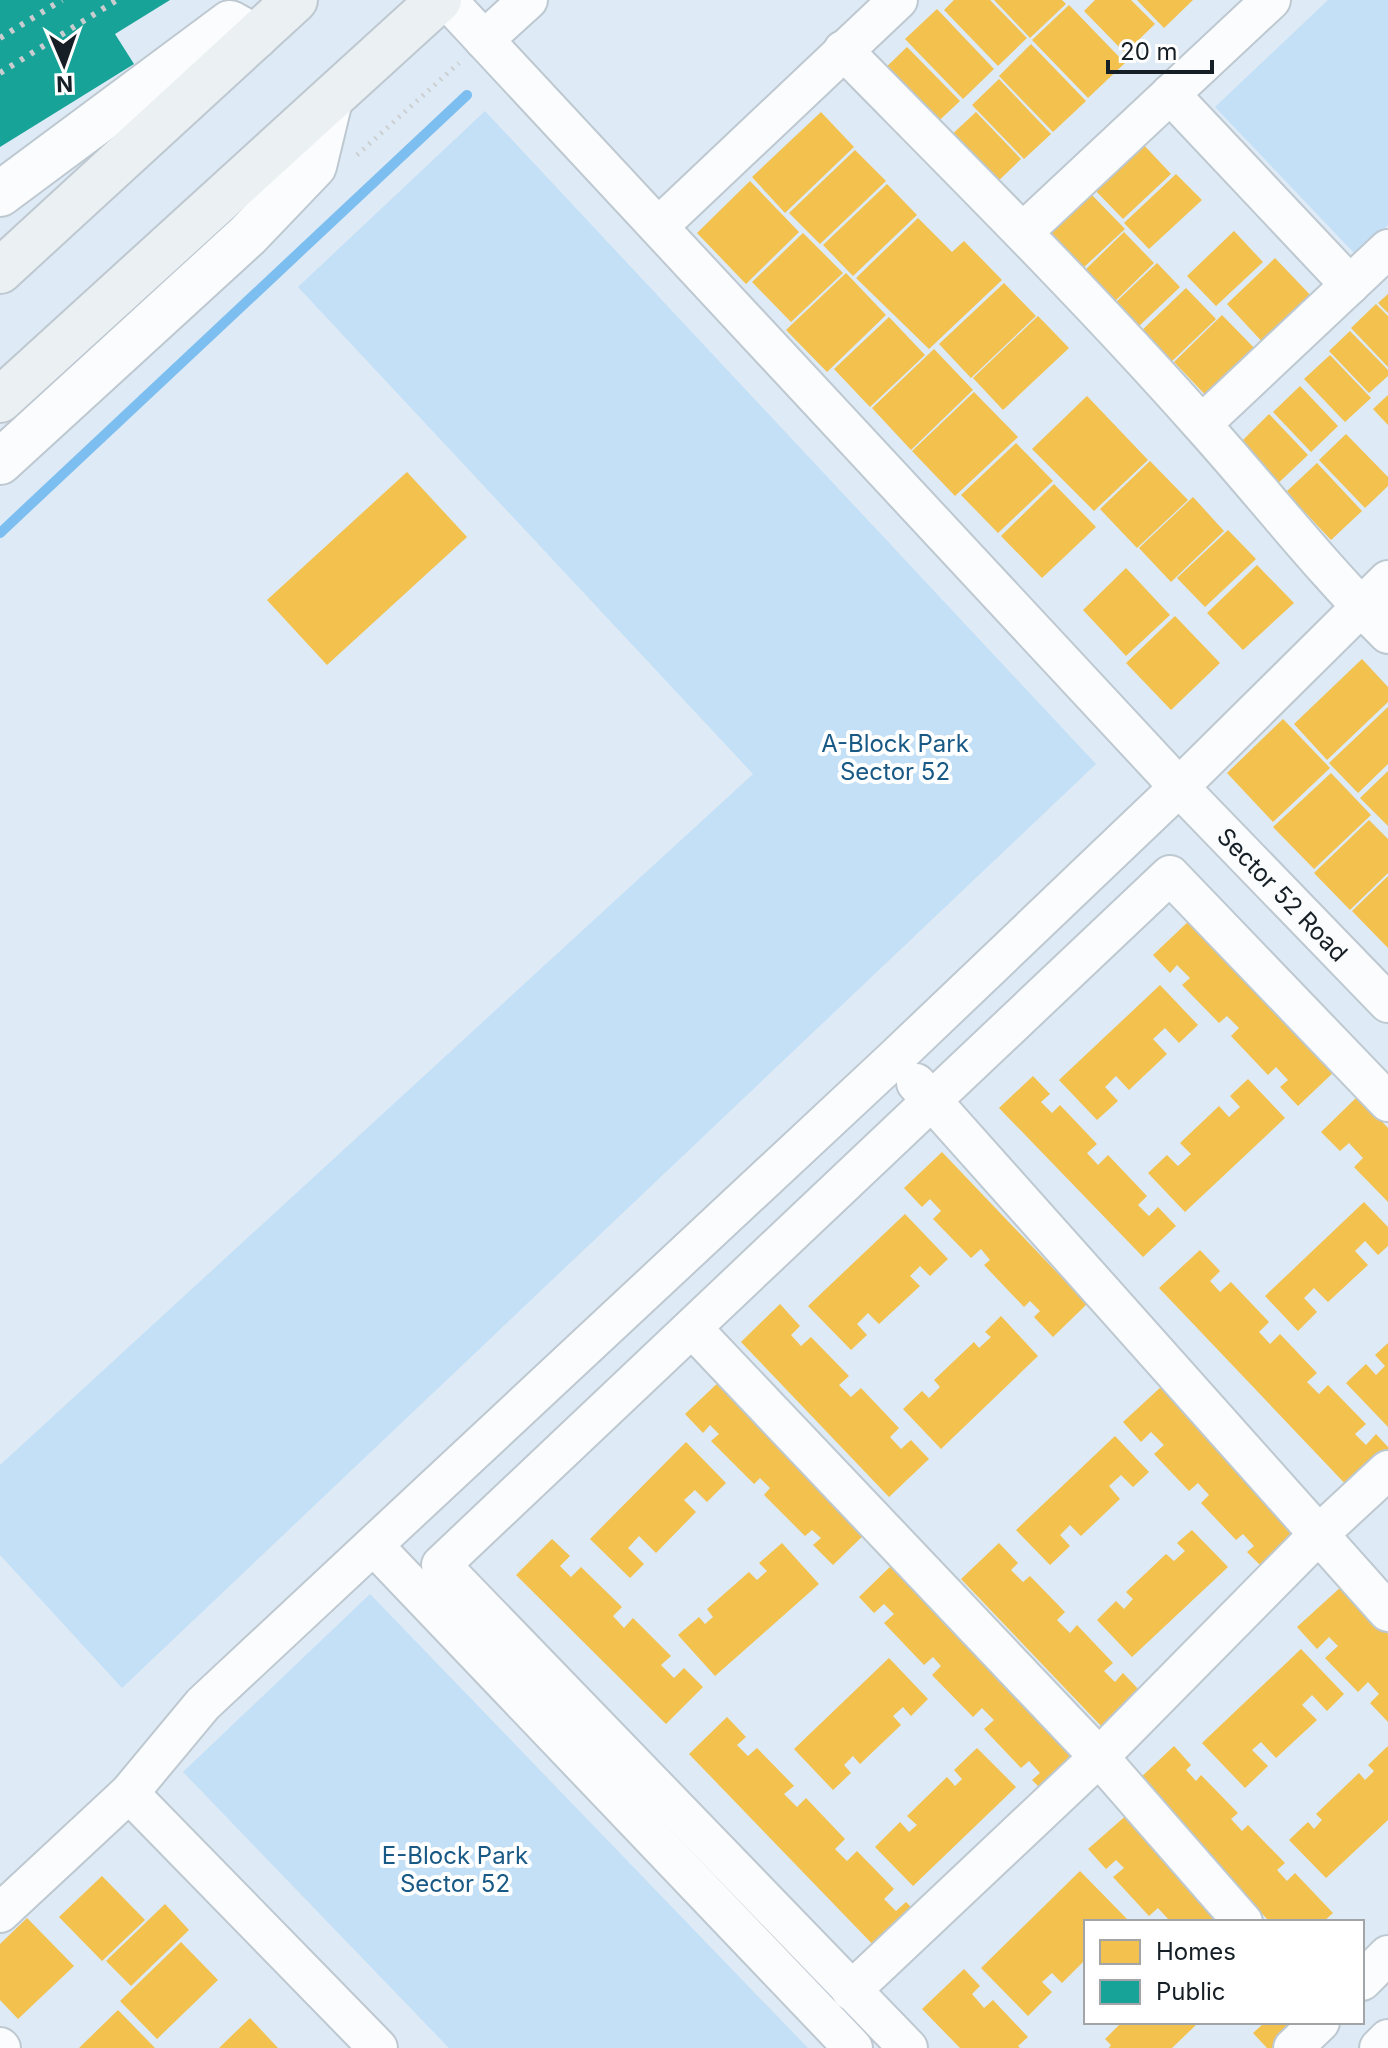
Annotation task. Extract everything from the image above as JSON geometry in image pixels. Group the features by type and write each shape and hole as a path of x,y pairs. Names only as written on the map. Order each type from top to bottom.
{"main road":[{"path":"0,271 235,20 295,0"},
{"path":"0,400 439,0"}],"street":[{"name":"Sector 52 Road","path":"447,0 1179,787 1388,1003"},
{"path":"484,40 528,0"},
{"path":"659,226 898,0"},
{"path":"1023,232 1271,0"},
{"path":"0,194 235,20"},
{"path":"843,50 1023,232 1202,424 1359,606 1388,634"},
{"path":"1170,94 1350,285"},
{"path":"0,462 248,235 314,166 330,100"},
{"path":"1202,424 1388,249"},
{"path":"0,1913 129,1793 203,1704 894,1059 1179,787 1388,580"},
{"path":"908,2048 441,1565 1170,875 1388,1102"},
{"path":"894,1059 1388,1612"},
{"path":"692,1328 1099,1757 1241,1920"},
{"path":"851,1991 1099,1757 1319,1534 1388,1470"},
{"path":"374,1546 853,2048"},
{"path":"129,1793 378,2048"},
{"path":"1364,1979 1388,1955"},
{"path":"1293,2048 1318,2024"},
{"path":"1379,2048 1388,2039"}],"green space":[{"path":"1328,0 1388,0 1388,225 1356,255 1215,107"},
{"name":"A-Block Park Sector 52","path":"485,111 1096,764 122,1688 0,1555 0,1465 753,774 298,287"},
{"name":"E-Block Park Sector 52","path":"370,1594 808,2048 449,2048 183,1772"}],"building: Homes":[{"path":"954,0 990,0 1027,38 998,66 944,10"},
{"path":"994,0 1062,0 1066,4 1030,38"},
{"path":"1095,0 1131,0 1155,24 1125,53 1084,11"},
{"path":"1137,0 1193,0 1164,28"},
{"path":"1069,5 1125,63 1088,98 1032,40"},
{"path":"937,9 994,69 963,99 905,39"},
{"path":"1031,44 1086,101 1053,132 999,76"},
{"path":"907,47 960,101 928,131 876,77"},
{"path":"999,79 1051,134 1024,159 972,105"},
{"path":"821,112 854,147 785,213 752,177"},
{"path":"976,112 1021,159 992,187 947,139"},
{"path":"1141,142 1171,174 1123,219 1093,188"},
{"path":"855,150 886,181 820,244 789,213"},
{"path":"1176,174 1202,200 1149,249 1124,223"},
{"path":"750,181 799,232 746,284 697,233"},
{"path":"887,184 917,215 853,276 823,245"},
{"path":"1090,193 1125,229 1081,270 1048,235"},
{"path":"918,218 952,252 964,241 1002,280 929,349 856,278"},
{"path":"1234,231 1263,262 1216,306 1187,276"},
{"path":"1124,232 1154,263 1112,304 1082,273"},
{"path":"803,233 843,273 791,322 752,282"},
{"path":"1275,258 1316,301 1267,347 1227,304"},
{"path":"1157,263 1180,287 1139,326 1116,302"},
{"path":"846,273 886,315 827,372 786,330"},
{"path":"1004,283 1036,316 971,378 939,344"},
{"path":"1186,288 1216,319 1167,366 1137,335"},
{"path":"1388,294 1388,313 1378,303"},
{"path":"1376,304 1388,316 1388,367 1351,328"},
{"path":"1222,315 1263,357 1214,404 1174,362"},
{"path":"1038,316 1069,348 1003,410 973,378"},
{"path":"889,317 925,355 870,407 834,369"},
{"path":"1350,331 1388,370 1388,376 1369,393 1329,351"},
{"path":"934,349 973,390 911,450 872,408"},
{"path":"1330,355 1371,398 1345,422 1304,379"},
{"path":"1300,386 1338,426 1311,452 1273,412"},
{"path":"974,392 1018,437 955,496 912,451"},
{"path":"1388,395 1388,425 1373,409"},
{"path":"1087,396 1148,460 1094,511 1032,449"},
{"path":"1269,414 1308,455 1273,488 1235,448"},
{"path":"1346,434 1388,477 1388,486 1365,508 1319,460"},
{"path":"1016,443 1053,481 998,533 961,495"},
{"path":"1150,461 1188,500 1137,548 1100,509"},
{"path":"1317,463 1362,511 1331,540 1286,492"},
{"path":"407,472 467,537 327,665 267,600"},
{"path":"1054,484 1096,527 1042,578 1001,536"},
{"path":"1193,497 1224,531 1171,582 1139,548"},
{"path":"1228,530 1256,559 1205,607 1177,578"},
{"path":"1257,565 1294,603 1243,650 1207,613"},
{"path":"1126,568 1170,615 1126,656 1083,610"},
{"path":"1175,616 1220,663 1171,710 1126,663"},
{"path":"1362,659 1388,687 1388,702 1327,760 1294,724"},
{"path":"1388,707 1388,764 1358,793 1329,763"},
{"path":"1283,719 1330,768 1273,822 1227,773"},
{"path":"1388,771 1388,826 1360,798"},
{"path":"1331,773 1371,815 1314,869 1273,827"},
{"path":"1369,820 1388,839 1388,873 1350,910 1314,873"},
{"path":"1388,876 1388,948 1352,911"},
{"path":"1191,919 1335,1071 1298,1106 1280,1087 1288,1080 1276,1067 1268,1075 1231,1036 1239,1028 1227,1016 1219,1023 1182,985 1190,978 1177,965 1170,973 1153,955"},
{"path":"1160,985 1198,1025 1179,1043 1165,1028 1153,1039 1167,1054 1129,1090 1116,1076 1105,1087 1118,1101 1097,1120 1059,1080"},
{"path":"1033,1076 1050,1094 1041,1102 1052,1113 1060,1105 1097,1144 1087,1153 1098,1165 1108,1155 1147,1196 1138,1205 1149,1216 1158,1207 1176,1226 1143,1257 999,1108"},
{"path":"1248,1079 1285,1118 1185,1212 1148,1173 1167,1155 1178,1166 1191,1154 1180,1143 1219,1106 1229,1117 1240,1107 1230,1096"},
{"path":"1358,1096 1388,1128 1388,1202 1354,1167 1363,1158 1349,1143 1340,1151 1321,1132"},
{"path":"942,1152 1087,1304 1053,1337 1034,1317 1040,1311 1030,1301 1024,1307 984,1265 990,1260 981,1249 971,1258 933,1219 941,1211 930,1199 922,1207 904,1188"},
{"path":"1364,1202 1388,1227 1388,1246 1378,1255 1365,1241 1355,1251 1368,1265 1328,1302 1314,1288 1304,1298 1317,1312 1298,1331 1265,1296"},
{"path":"905,1214 948,1259 930,1276 920,1266 910,1276 920,1286 879,1324 868,1313 857,1324 867,1335 851,1350 808,1306"},
{"path":"1200,1250 1220,1271 1210,1281 1220,1292 1231,1282 1269,1322 1259,1332 1270,1344 1280,1334 1317,1373 1307,1382 1319,1394 1328,1385 1366,1424 1355,1434 1366,1445 1376,1434 1388,1447 1388,1457 1352,1491 1159,1288"},
{"path":"780,1304 800,1326 791,1335 801,1346 811,1337 849,1376 839,1385 851,1397 861,1388 899,1428 890,1437 901,1449 911,1440 929,1459 889,1497 741,1342"},
{"path":"1001,1316 1038,1356 941,1449 903,1409 922,1391 929,1398 940,1387 934,1380 974,1342 979,1348 991,1337 985,1332"},
{"path":"1388,1343 1388,1427 1346,1383 1366,1364 1376,1375 1385,1366 1375,1355"},
{"path":"722,1379 870,1529 833,1565 813,1545 821,1538 812,1530 805,1536 764,1495 770,1488 760,1478 754,1484 711,1441 719,1434 710,1425 703,1433 685,1414"},
{"path":"1162,1386 1304,1535 1266,1571 1247,1552 1254,1546 1243,1534 1236,1540 1201,1503 1209,1495 1198,1483 1189,1491 1154,1454 1164,1445 1151,1432 1141,1442 1123,1422"},
{"path":"1115,1436 1149,1472 1133,1487 1121,1475 1109,1486 1120,1499 1081,1536 1070,1525 1060,1535 1070,1546 1050,1565 1016,1530"},
{"path":"686,1442 726,1483 707,1502 695,1490 684,1500 696,1512 656,1553 639,1536 628,1548 644,1564 630,1578 590,1539"},
{"path":"1192,1530 1228,1567 1132,1657 1097,1620 1116,1601 1124,1609 1133,1599 1126,1592 1166,1554 1174,1561 1185,1551 1177,1543"},
{"path":"552,1539 570,1556 560,1566 571,1577 581,1567 622,1607 613,1616 624,1628 633,1618 671,1656 661,1665 674,1678 684,1668 703,1687 666,1724 516,1575"},
{"path":"782,1543 819,1584 715,1676 678,1635 699,1617 705,1624 713,1617 707,1609 749,1572 757,1580 767,1571 759,1563"},
{"path":"999,1543 1018,1563 1011,1570 1023,1582 1030,1576 1065,1612 1057,1620 1070,1633 1077,1625 1113,1663 1104,1671 1115,1682 1123,1673 1141,1692 1103,1728 961,1579"},
{"path":"895,1562 1086,1763 1050,1798 1032,1780 1040,1773 1029,1761 1021,1768 984,1729 994,1720 982,1708 973,1717 932,1675 941,1666 933,1657 924,1665 884,1623 894,1614 884,1604 874,1613 859,1597"},
{"path":"1342,1586 1388,1634 1388,1722 1370,1703 1379,1694 1368,1682 1358,1692 1325,1658 1338,1646 1329,1637 1317,1649 1297,1627"},
{"path":"1301,1649 1344,1694 1327,1711 1312,1695 1302,1705 1317,1720 1276,1758 1261,1742 1252,1750 1268,1766 1245,1788 1202,1743"},
{"path":"889,1658 928,1699 911,1716 903,1707 893,1716 901,1725 860,1764 853,1756 844,1765 851,1773 833,1790 794,1749"},
{"path":"727,1717 746,1737 737,1745 748,1756 757,1748 794,1786 784,1794 797,1807 806,1798 845,1839 835,1849 847,1861 857,1851 894,1889 884,1899 896,1911 906,1902 920,1916 881,1953 689,1754"},
{"path":"1174,1746 1191,1765 1186,1770 1196,1781 1201,1775 1238,1813 1231,1819 1242,1831 1248,1825 1285,1863 1277,1870 1287,1881 1295,1873 1333,1913 1325,1920 1268,1920 1136,1782"},
{"path":"1388,1746 1388,1820 1326,1878 1289,1840 1308,1822 1314,1829 1322,1820 1316,1814 1359,1773 1365,1780 1374,1771 1368,1765"},
{"path":"977,1748 1016,1787 913,1886 875,1847 900,1822 909,1832 917,1825 907,1816 947,1777 955,1786 962,1779 954,1770"},
{"path":"1129,1813 1224,1920 1169,1920 1158,1908 1149,1916 1113,1877 1124,1868 1116,1860 1106,1869 1088,1849"},
{"path":"1080,1871 1127,1919 1084,1920 1084,1961 1062,1983 1052,1973 1042,1982 1052,1992 1028,2016 981,1968"},
{"path":"102,1876 145,1920 102,1961 59,1917"},
{"path":"165,1904 189,1930 131,1986 106,1961"},
{"path":"27,1918 74,1966 18,2019 0,2000 0,1944"},
{"path":"181,1942 218,1980 157,2039 120,2001"},
{"path":"964,1969 980,1986 972,1994 984,2008 993,2000 1028,2037 1018,2046 1020,2048 960,2048 922,2009"},
{"path":"118,2010 155,2048 79,2048"},
{"path":"250,2018 278,2048 219,2048"},
{"path":"1120,2024 1197,2024 1172,2048 1109,2048 1111,2045 1105,2039"},
{"path":"1263,2024 1301,2024 1274,2048 1267,2048 1253,2033"}],"building: Public":[{"path":"0,0 170,0 115,34 134,64 0,147"}],"waterway":[{"path":"0,533 467,95"}],"railway":[{"path":"0,38 62,0"},
{"path":"0,73 117,0"}]}
